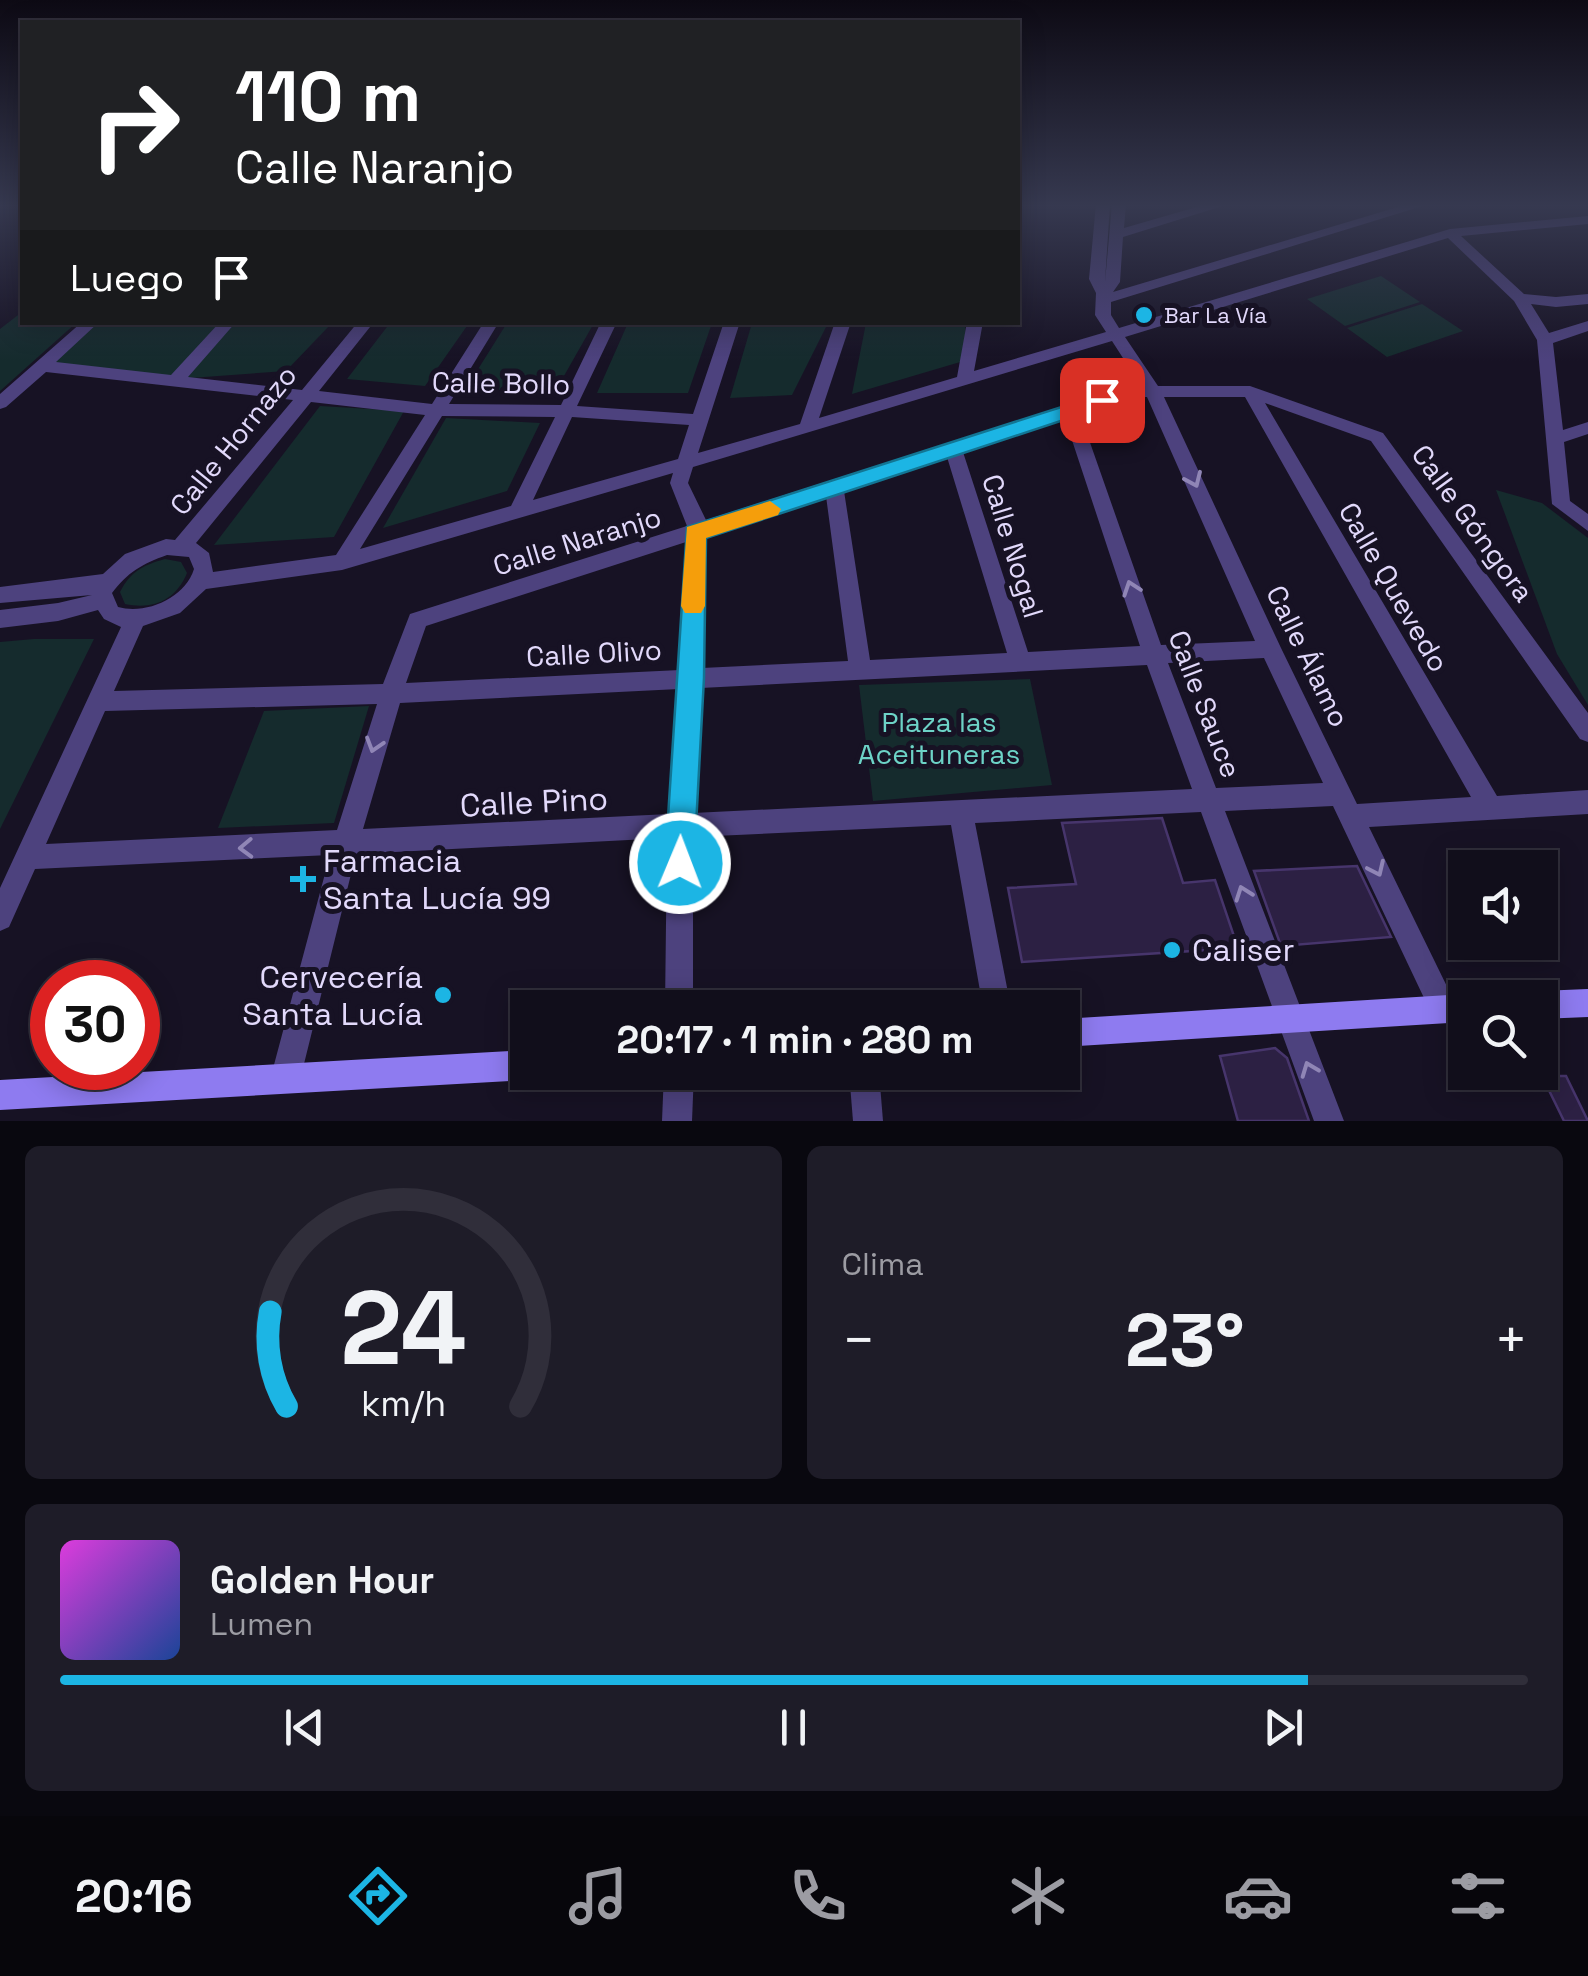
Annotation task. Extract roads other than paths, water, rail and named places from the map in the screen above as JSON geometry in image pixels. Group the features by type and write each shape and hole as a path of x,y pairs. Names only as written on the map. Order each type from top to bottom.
{"street":[{"name":"Calle Álamo","path":"1098,256 1096,280 1103,297 1103,315 1153,392 1270,649 1448,998"},
{"path":"1103,297 1113,282 1116,256"},
{"path":"1103,297 1243,256"},
{"path":"200,582 342,562 1371,256"},
{"path":"1475,256 1520,298 1544,340 1561,504 1588,524"},
{"path":"1520,298 1556,302 1588,299"},
{"path":"0,402 89,325"},
{"path":"176,379 226,325"},
{"name":"Calle Hornazo","path":"181,547 364,325"},
{"path":"342,562 490,325"},
{"path":"519,510 608,325"},
{"path":"680,990 680,827 697,521 679,483 731,325"},
{"path":"808,425 842,325"},
{"path":"964,378 974,325"},
{"path":"1544,340 1588,326"},
{"name":"Calle Bollo","path":"41,366 436,410 567,410 699,420"},
{"name":"Calle Naranjo","path":"390,694 418,620 1070,410 1134,391 1153,392"},
{"name":"Calle Góngora","path":"1153,392 1250,392 1377,437 1588,732"},
{"name":"Calle Quevedo","path":"1250,392 1491,809"},
{"name":"Calle Sauce","path":"1070,410 1154,655 1329,1121"},
{"path":"1554,440 1588,428"},
{"name":"Calle Nogal","path":"954,448 1020,660"},
{"path":"834,488 860,670"},
{"path":"0,619 58,612 105,591 118,570 148,551 181,547 202,558 200,582 173,607 135,619 110,613 105,591"},
{"path":"0,596 105,591"},
{"path":"0,918 135,619"},
{"name":"Calle Olivo","path":"100,700 390,694 1270,649"},
{"path":"286,1076 344,844 390,694"},
{"name":"Calle Pino","path":"28,857 1209,799 1491,809 1588,802"},
{"path":"961,813 993,990"},
{"path":"1558,1004 1588,1003"},
{"path":"1080,1032 1448,1009"},
{"path":"0,1096 286,1076 510,1066"},
{"path":"677,1121 678,1090"},
{"path":"865,1090 868,1121"}],"place":[{"name":"Bar La Vía","path":"1144,315"},
{"name":"Farmacia Santa Lucía 99","path":"303,879"},
{"name":"Caliser","path":"1172,950"},
{"name":"Cervecería Santa Lucía","path":"443,995"}],"park label":[{"name":"Plaza las Aceituneras","path":"939,738"}]}
